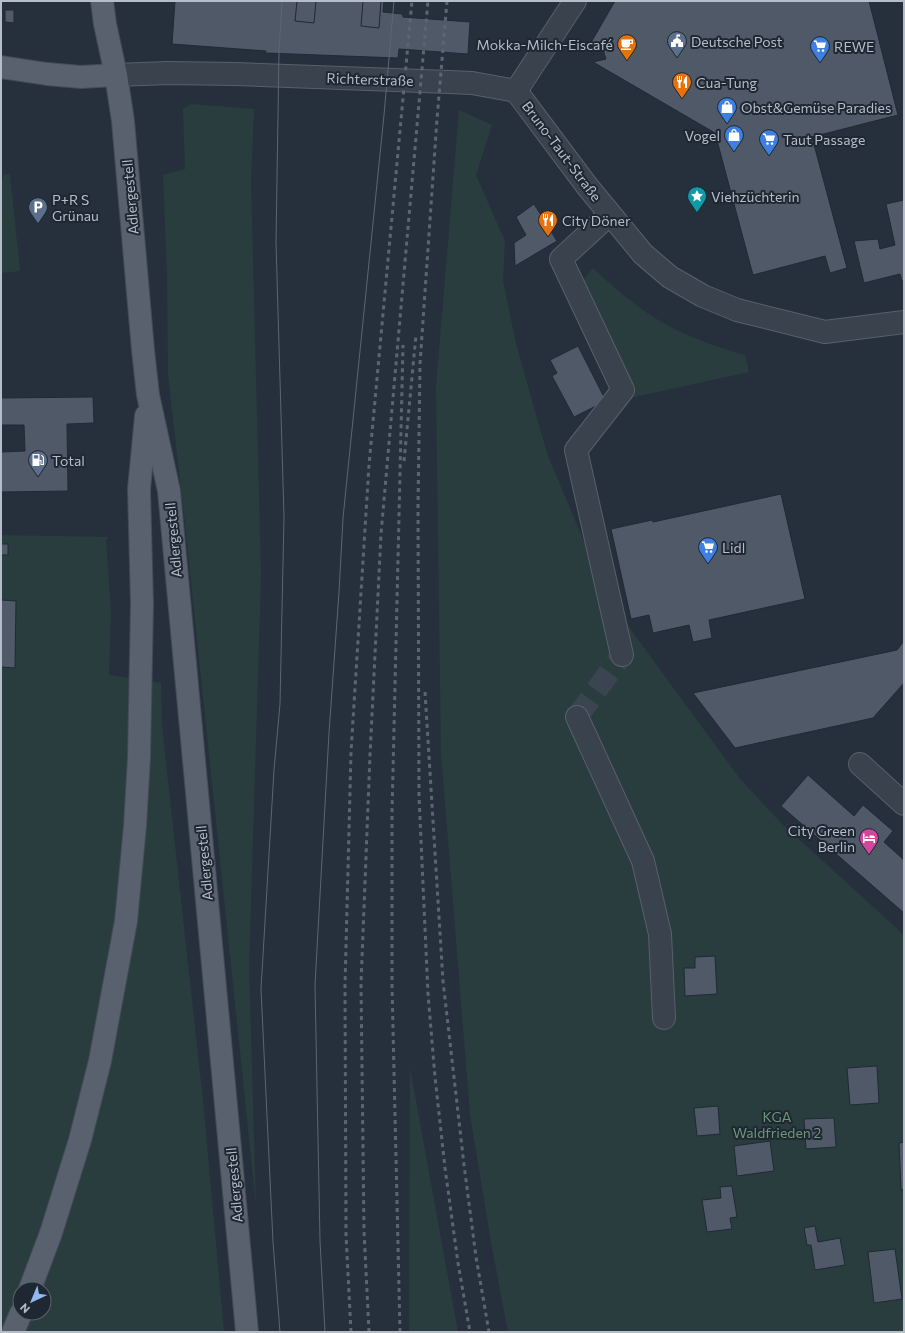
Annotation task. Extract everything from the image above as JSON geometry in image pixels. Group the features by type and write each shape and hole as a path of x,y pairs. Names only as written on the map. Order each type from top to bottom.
{"main road":[{"name":"Adlergestell","path":"102,1 123,121 148,395 169,491 247,1332"},
{"path":"1,67 54,75 116,75"},
{"name":"Adlergestell","path":"33,1281 51,1234 82,1133 100,1061 126,921 136,826 142,604 139,489 148,395"},
{"path":"13,1332 18,1321"}],"street":[{"path":"516,91 575,1"},
{"name":"Richterstraße","path":"116,75 168,73 236,74 449,82 472,83 516,91"},
{"name":"Bruno-Taut-Straße","path":"516,91 587,186 643,254 670,277 703,296 737,310 825,332 904,322"},
{"path":"610,214 561,259 623,390 576,450 622,655"},
{"path":"577,717 643,861 660,934 664,1018"},
{"path":"860,764 904,804"}],"green space":[{"path":"191,104 254,109 251,180 261,576 249,968 256,1205 168,375 167,274 163,175 185,169 183,109"},
{"name":"KGA Waldfrieden 2","path":"459,110 492,125 476,175 505,241 503,280 516,344 548,456 601,582 631,630 740,779 781,823 904,935 904,1332 508,1332 491,1242 470,1114 441,753 436,387"},
{"path":"4,174 10,175 20,271 1,273 1,183"},
{"path":"593,268 630,301 661,322 702,341 745,355 749,372 634,397 579,285"},
{"path":"1,535 109,537 106,540 111,610 109,675 161,683 162,726 203,1101 224,1332 1,1332"},
{"path":"410,1068 458,1332 409,1332"}],"building":[{"path":"175,1 384,1 383,12 402,14 403,17 470,22 468,54 399,49 398,58 265,53 266,51 172,44"},
{"path":"297,1 316,1 314,23 295,21"},
{"path":"363,1 381,1 379,28 361,26"},
{"name":"Taut Passage","path":"615,1 869,1 898,115 812,137 847,268 830,273 825,256 753,275 715,133 593,62 606,59 601,44 589,46"},
{"path":"5,10 14,10 14,23 5,22"},
{"path":"904,200 904,281 902,281 900,274 864,283 854,241 878,239 880,249 895,245 886,204"},
{"path":"534,204 557,241 515,266 514,243 526,235 516,217"},
{"path":"578,346 606,401 574,417 552,376 557,373 550,360"},
{"path":"93,397 94,423 67,424 68,491 1,492 1,452 25,451 24,425 1,425 1,398"},
{"name":"Lidl","path":"781,494 805,599 709,620 712,638 693,642 689,625 653,633 649,615 631,619 611,529 652,520 653,522"},
{"path":"1,544 8,544 8,555 1,555"},
{"path":"1,600 16,601 15,668 1,667"},
{"path":"904,641 904,683 873,718 735,748 693,693 897,650"},
{"path":"808,775 854,816 863,805 893,831 884,842 904,860 904,913 781,806"},
{"path":"715,956 717,994 685,996 684,968 695,968 695,957"},
{"path":"877,1066 879,1103 850,1105 847,1068"},
{"path":"718,1106 720,1134 697,1136 694,1108"},
{"path":"834,1118 836,1147 806,1149 804,1119"},
{"path":"770,1141 774,1171 737,1176 734,1146"},
{"path":"904,1142 904,1189 901,1190 899,1143"},
{"path":"732,1186 737,1217 730,1218 732,1229 707,1232 702,1200 721,1198 720,1187"},
{"path":"815,1226 818,1242 840,1238 845,1265 815,1270 811,1245 807,1245 804,1228"},
{"path":"895,1249 902,1299 874,1303 868,1252"}],"tunnel":[{"path":"577,717 622,655"}],"tram line":[{"path":"280,1332 273,1242 261,989 274,770 280,704 284,517 276,242 279,51 282,1"},
{"path":"325,1332 320,1241 315,985 343,518 384,115 394,1"}],"railway":[{"path":"351,1332 346,1235 345,986 351,752 369,465 412,1"},
{"path":"369,1332 364,1231 361,984 370,755 381,534 428,1"},
{"path":"447,1 437,119 420,364 418,507 419,796 428,994 435,1077 445,1168 458,1263 470,1332"},
{"path":"404,461 416,335"},
{"path":"400,1332 392,985 392,814 403,345"},
{"path":"425,692 443,981 476,1257 489,1332"}],"place":[{"name":"Deutsche Post","path":"677,58"},
{"name":"Mokka-Milch-Eiscafé","path":"627,61"},
{"name":"REWE","path":"820,63"},
{"name":"Cua-Tung","path":"682,99"},
{"name":"Obst&Gemüse Paradies","path":"727,124"},
{"name":"Vogel","path":"734,152"},
{"name":"Taut Passage","path":"769,156"},
{"name":"Viehzüchterin","path":"697,213"},
{"name":"P+R S Grünau","path":"38,224"},
{"name":"City Döner","path":"548,237"},
{"name":"Total","path":"38,477"},
{"name":"Lidl","path":"708,564"},
{"name":"City Green Berlin","path":"869,855"}]}
